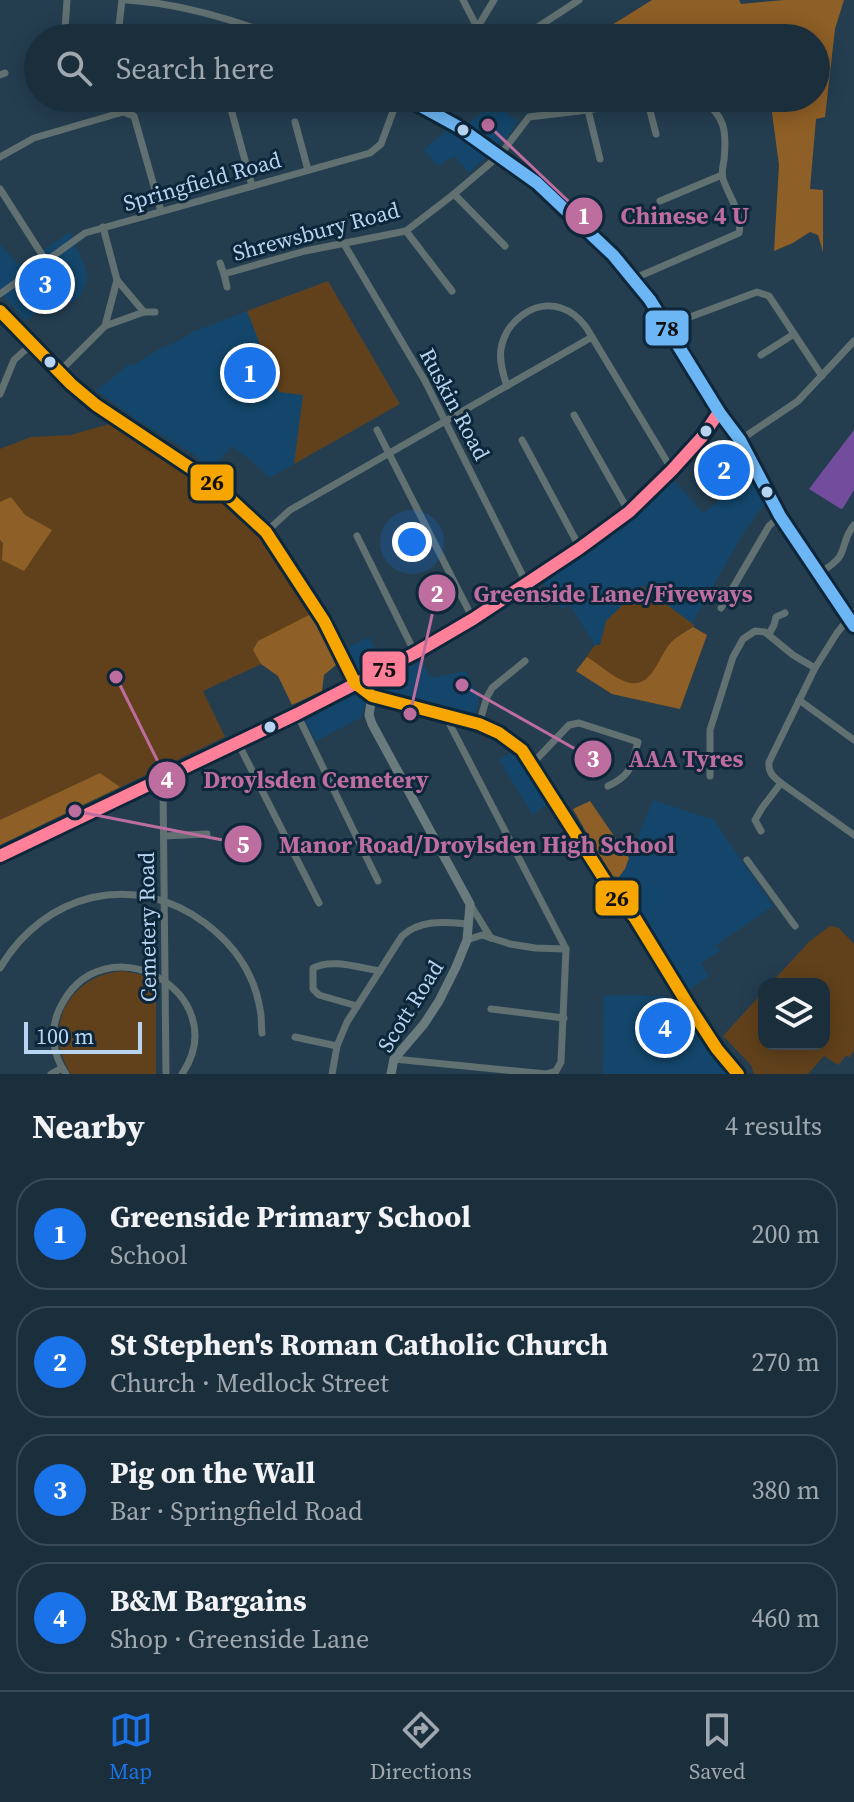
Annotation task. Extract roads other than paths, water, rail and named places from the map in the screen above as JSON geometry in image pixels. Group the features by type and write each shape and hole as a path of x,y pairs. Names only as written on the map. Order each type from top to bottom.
{"street":[{"path":"65,24 67,0"},
{"path":"120,24 124,0 150,2 246,24"},
{"path":"463,0 471,24"},
{"path":"481,24 494,0"},
{"path":"542,24 579,0"},
{"path":"0,157 34,138 123,112 134,116 161,211"},
{"path":"232,112 252,186"},
{"name":"Springfield Road","path":"0,294 85,233 370,153 381,144 393,112"},
{"path":"431,112 457,126 537,183 613,255 633,279 650,300 719,412 740,440 780,516 852,623"},
{"name":"Shrewsbury Road","path":"220,263 224,274 305,251 406,231 500,155 529,117 571,112"},
{"path":"588,112 600,159"},
{"path":"652,112 656,134"},
{"path":"633,279 739,233 741,222 722,175 726,141 724,123 716,112"},
{"path":"295,122 308,170"},
{"path":"660,201 722,175"},
{"path":"0,189 46,261"},
{"path":"454,194 505,246"},
{"path":"103,227 117,280 144,312"},
{"path":"406,231 452,291"},
{"name":"Ruskin Road","path":"344,244 425,381 527,584"},
{"path":"224,274 227,287"},
{"path":"105,326 117,280"},
{"path":"666,326 757,292 769,296 822,376"},
{"path":"507,386 501,366 501,348 508,331 521,315 540,307 560,307 579,318 672,470"},
{"path":"0,311 96,405 213,483 266,532 324,621 355,683 372,696 479,724 499,733 522,750 615,896 635,918 717,1049 738,1074"},
{"path":"59,372 105,326 144,312 155,312"},
{"path":"761,355 794,334"},
{"path":"266,532 290,510 592,337"},
{"path":"740,440 798,401 854,341"},
{"path":"0,394 14,360 32,344"},
{"path":"0,856 297,714 473,619 629,512 702,437 719,412"},
{"path":"574,415 629,512"},
{"path":"377,430 473,619"},
{"path":"522,440 580,548"},
{"path":"721,608 769,526 780,516"},
{"path":"819,573 840,556 845,539 854,525"},
{"path":"357,536 415,653"},
{"path":"767,609 771,616 785,613"},
{"path":"854,612 852,623 837,633 815,668 769,762 770,774 854,835"},
{"path":"769,634 776,617"},
{"path":"710,776 710,730 733,657 743,639 755,631 769,634 793,655 815,668"},
{"path":"479,724 492,688 525,661"},
{"path":"372,696 369,715 372,724 491,938"},
{"path":"799,700 854,740"},
{"path":"297,714 378,881"},
{"path":"394,1059 546,1074 556,1071 561,1062 566,949 445,715"},
{"path":"532,764 569,725 579,723 638,742 629,773 608,786"},
{"path":"237,741 319,903"},
{"name":"Cemetery Road","path":"161,779 166,1074"},
{"path":"761,831 755,820 781,783"},
{"path":"164,836 207,834"},
{"path":"747,860 795,926"},
{"path":"0,968 26,933 41,920 67,906 92,898 117,895 164,900 198,918 231,946 254,986 261,1010 262,1033"},
{"name":"Scott Road","path":"391,1074 394,1059 439,1001 467,940 470,904"},
{"path":"332,1074 337,1046 347,1022 402,936 419,925 442,922 469,924"},
{"path":"467,940 482,935 510,944 566,949"},
{"path":"357,1006 319,995 313,989 313,968 320,964 333,964 380,971"},
{"path":"51,1074 64,1071 53,1045 54,1026 65,999 81,981 101,970 115,967 139,969 165,980 184,999 193,1021 194,1035 193,1048 182,1074"},
{"path":"491,1009 564,1018"},
{"path":"295,1037 337,1046"}],"place":[{"name":"Chinese 4 U","path":"488,125"},
{"name":"Pig on the Wall","path":"45,284"},
{"name":"Greenside Primary School","path":"250,373"},
{"name":"St Stephen's Roman Catholic Church","path":"724,470"},
{"name":"Droylsden Cemetery","path":"116,677"},
{"name":"AAA Tyres","path":"462,685"},
{"name":"Greenside Lane/Fiveways","path":"410,714"},
{"name":"Manor Road/Droylsden High School","path":"75,811"},
{"name":"B&M Bargains","path":"665,1028"}]}
